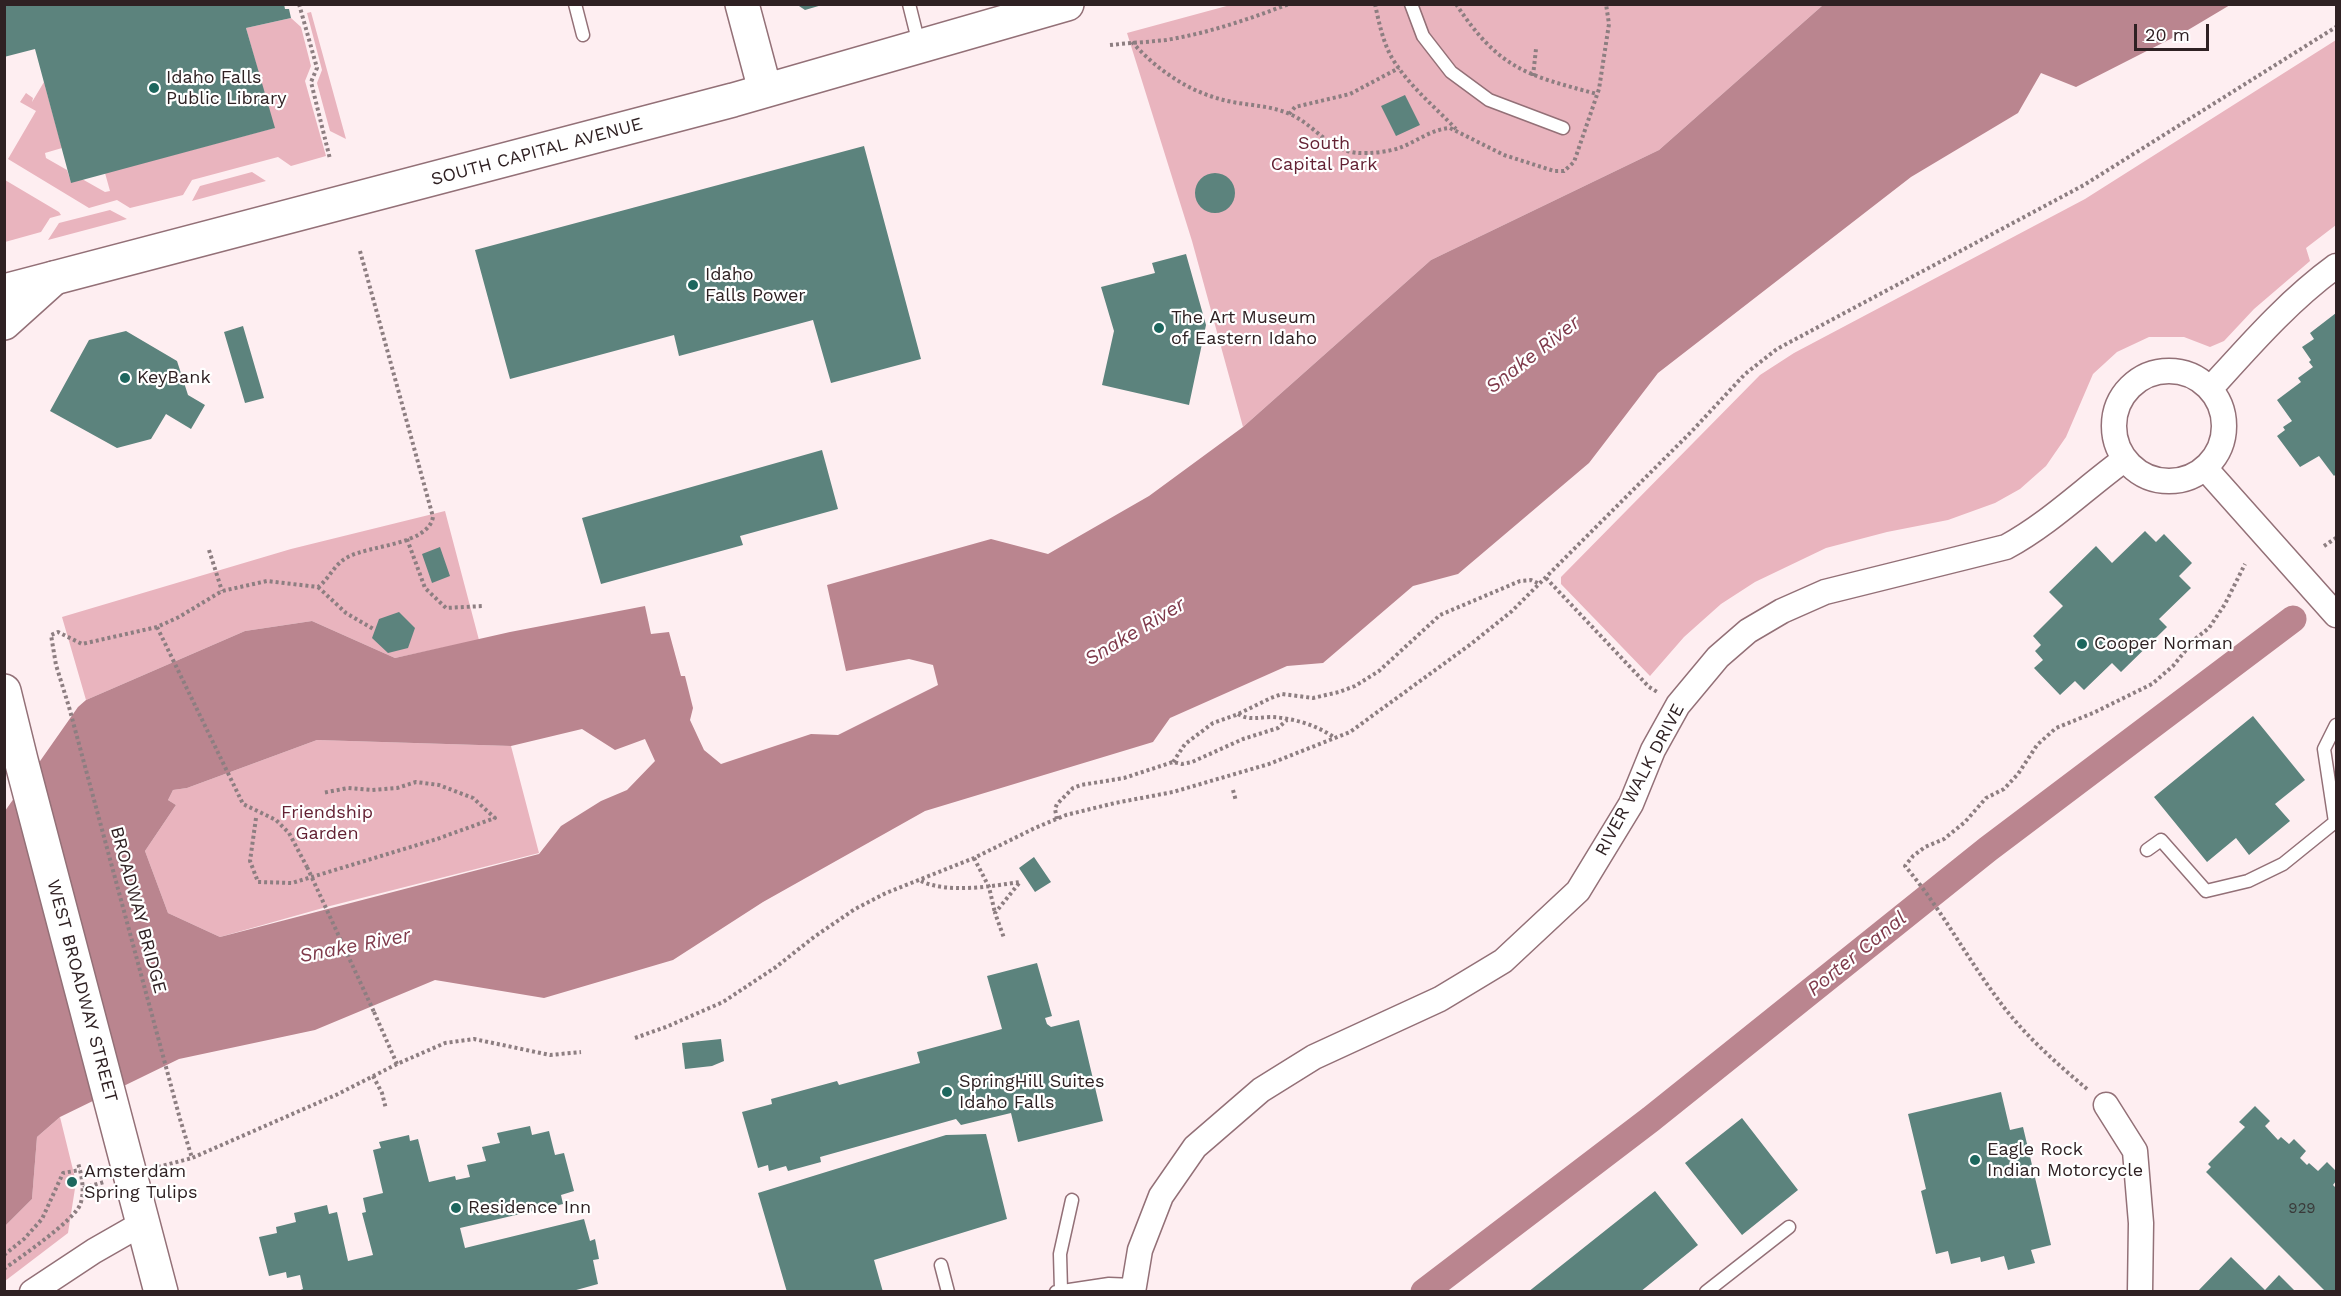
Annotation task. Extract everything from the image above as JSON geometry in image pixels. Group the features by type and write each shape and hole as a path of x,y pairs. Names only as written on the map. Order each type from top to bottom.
{"street":[{"path":"742,4 765,90"},
{"name":"SOUTH CAPITAL AVENUE","path":"4,291 733,100 1066,4"},
{"path":"2210,389 2270,323 2314,282 2337,266"},
{"path":"4,324 54,278"},
{"path":"2174,372 2192,376 2210,389 2218,401 2223,419 2223,437 2217,454 2205,468 2190,477 2172,481 2154,479 2138,472 2125,459 2116,443 2115,416 2117,407 2126,392 2139,380 2156,373 2174,372"},
{"name":"RIVER WALK DRIVE","path":"1133,1288 1140,1250 1161,1196 1195,1147 1261,1090 1314,1057 1440,999 1503,961 1578,891 1630,804 1653,750 1678,705 1718,657 1748,632 1782,611 1825,592 2006,547 2056,516 2125,459"},
{"path":"2205,468 2336,614"},
{"name":"WEST BROADWAY STREET","path":"6,704 17,769 124,1150 161,1292"},
{"path":"2106,1105 2134,1151 2141,1223 2140,1292"},
{"path":"32,1292 94,1251 143,1223"}],"lane":[{"path":"575,4 583,35"},
{"path":"909,4 920,46"},
{"path":"1412,4 1423,36 1451,72 1489,100 1563,128"},
{"path":"2147,850 2161,840 2206,891 2248,881 2283,864 2336,822 2324,749 2337,725"},
{"path":"1072,1200 1060,1254 1059,1291 1109,1284 1133,1288"},
{"path":"1706,1292 1789,1227"},
{"path":"941,1265 948,1292"}],"path":[{"path":"299,4 317,68 311,82 330,159"},
{"path":"1110,45 1166,40 1205,32 1239,23 1289,4"},
{"path":"1375,4 1383,38 1399,68 1414,87 1458,132"},
{"path":"1456,4 1488,47 1510,64 1533,76 1597,94"},
{"path":"1132,42 1163,71 1190,88 1220,99 1272,108 1289,114 1329,144 1351,153 1398,148 1441,129 1450,128 1504,155 1554,171 1564,171 1574,162 1597,94 1610,24 1606,4"},
{"path":"635,1038 666,1028 723,1002 776,967 855,909 886,893 921,881 1057,819 1115,803 1173,792 1269,764 1350,732 1376,715 1512,611 1759,362 1777,349 2084,185 2337,27"},
{"path":"1533,76 1536,49"},
{"path":"1289,114 1295,107 1350,94 1399,68"},
{"path":"360,251 433,517 431,525 425,532 407,539 348,556 335,567 324,583 318,586 267,581 222,591 179,617 157,627 237,793 247,808 276,820 289,833 307,867 397,1064"},
{"path":"2325,546 2337,538"},
{"path":"407,539 425,588 446,608 483,606"},
{"path":"209,550 222,591"},
{"path":"2106,1105 2047,1056 1997,999 1945,918 1905,866 1925,847 1944,839 1965,822 1986,798 2004,789 2018,774 2037,745 2056,728 2152,684 2173,666 2195,639 2209,628 2225,604 2245,564"},
{"path":"1546,578 1649,687 1666,697"},
{"path":"1173,762 1185,744 1214,723 1282,694 1313,698 1354,686 1379,671 1440,615 1520,581 1531,580 1540,584"},
{"path":"318,586 346,614 375,630"},
{"name":"BROADWAY BRIDGE","path":"157,627 82,644 58,632 51,635 56,665 189,1159 338,1094 373,1076"},
{"path":"1238,714 1252,719 1268,717 1287,720 1323,729 1335,738"},
{"path":"1057,819 1055,809 1057,804 1073,788 1082,784 1124,778 1173,762 1182,764 1192,762 1243,739 1278,728 1287,720"},
{"path":"256,818 250,861 258,882 292,883 495,818 473,798 461,792 416,782 397,788 371,790 348,788 322,793"},
{"path":"1233,790 1236,801"},
{"path":"974,858 989,887 1004,938"},
{"path":"921,881 933,886 989,887 1020,882 995,913"},
{"path":"386,1109 382,1093 373,1076 445,1043 474,1039 550,1055 581,1052"},
{"path":"4,1269 72,1216 80,1204 85,1187 78,1163"},
{"path":"4,1255 24,1239 42,1219 63,1173 80,1170"}],"green space":[{"name":"South Capital Park","path":"1234,4 1823,5 1659,150 1431,260 1243,427 1192,241 1127,33"},
{"path":"311,12 346,139 330,131 317,83 322,70 307,13"},
{"path":"291,18 301,27 311,66 305,81 326,156 291,166 278,157 192,180 183,195 130,208 117,200 89,208 8,159 36,111 20,102 26,93 33,98 32,102 44,82 62,148 45,153 46,158 67,170 71,182 82,179 105,192 110,191 105,173 274,128 246,28"},
{"path":"2336,40 2336,225 2306,248 2310,261 2254,309 2224,341 2210,347 2184,337 2149,337 2117,352 2093,374 2066,437 2046,466 2020,489 1995,503 1948,520 1887,532 1826,548 1755,582 1721,604 1684,637 1650,676 1561,584 1561,577 1760,375 1794,353 2085,199"},
{"path":"252,172 266,181 192,201 200,186"},
{"path":"5,180 61,215 50,218 41,232 5,242"},
{"path":"110,210 127,219 48,240 59,223"},
{"path":"445,511 479,640 395,658 312,621 245,631 86,700 62,617 291,549"},
{"name":"Friendship Garden","path":"317,740 511,746 539,853 330,906 220,937 168,913 145,851 176,805 168,800 173,790 187,788"},
{"path":"60,1117 76,1182 68,1233 5,1281 5,1226 32,1199 37,1137"}],"water":[{"name":"Snake River","path":"1823,5 2230,5 2188,30 2076,87 2041,73 2018,113 1911,177 1658,373 1589,463 1458,574 1413,586 1323,663 1287,666 1170,718 1153,742 925,811 763,902 673,960 544,998 435,980 315,1030 179,1059 60,1117 37,1137 32,1199 5,1226 5,811 78,707 86,700 245,631 312,621 395,658 510,632 645,606 651,634 669,632 681,676 685,676 693,708 690,720 704,750 721,764 811,734 838,735 938,685 933,665 909,659 846,671 827,585 991,539 1048,554 1149,496 1243,427 1431,260 1659,150","holes":["582,729 615,750 645,739 655,761 627,790 601,801 561,826 539,854 220,937 168,913 145,851 176,805 168,800 173,790 187,788 317,740 511,746"]}],"building":[{"name":"Idaho Falls Public Library","path":"4,4 284,4 285,9 289,9 291,18 246,28 275,128 71,183 35,49 4,57"},
{"path":"796,4 822,4 822,5 805,10"},
{"path":"1405,95 1420,125 1396,136 1381,106"},
{"name":"Idaho Falls Power","path":"864,146 921,359 831,383 813,320 679,356 674,335 510,379 475,250"},
{"path":"1215,173 1223,174 1229,179 1234,185 1234,201 1229,207 1223,212 1215,213 1207,212 1201,207 1196,201 1195,193 1196,185 1201,179 1207,174"},
{"name":"The Art Museum of Eastern Idaho","path":"1186,254 1206,325 1189,405 1102,385 1114,331 1101,287 1155,273 1152,263"},
{"path":"2336,313 2336,474 2334,476 2319,456 2300,467 2277,436 2285,430 2283,427 2292,421 2277,400 2301,382 2298,378 2313,367 2302,347 2314,339 2310,333"},
{"path":"243,326 264,398 245,403 224,332"},
{"name":"KeyBank","path":"126,331 177,361 188,395 205,405 191,429 166,414 151,439 117,448 50,411 89,340"},
{"path":"822,450 838,509 740,536 743,545 601,584 582,518"},
{"path":"2145,531 2156,542 2164,534 2192,563 2179,576 2191,588 2159,619 2167,627 2121,672 2112,663 2084,690 2075,681 2060,695 2034,668 2043,660 2035,651 2041,645 2033,636 2063,606 2049,592 2096,546 2112,563"},
{"path":"440,547 450,576 432,583 422,554"},
{"path":"399,612 415,628 408,648 388,653 372,638 379,619"},
{"path":"2253,716 2305,780 2275,804 2290,821 2249,855 2236,838 2207,862 2154,797"},
{"path":"1034,857 1051,882 1035,892 1019,868"},
{"name":"SpringHill Suites Idaho Falls","path":"1037,963 1052,1016 1045,1018 1047,1024 1051,1027 1079,1020 1103,1121 1018,1142 1011,1113 961,1125 956,1119 820,1157 821,1162 788,1171 786,1166 769,1171 768,1165 758,1168 742,1112 772,1104 771,1099 837,1081 839,1085 920,1063 917,1052 1002,1029 987,976"},
{"path":"721,1039 724,1061 712,1066 685,1069 682,1043"},
{"name":"Eagle Rock Indian Motorcycle","path":"2001,1092 2010,1130 2023,1127 2051,1245 2031,1250 2035,1263 2008,1270 2004,1256 1981,1262 1980,1257 1951,1264 1948,1251 1936,1254 1921,1191 1926,1189 1908,1114"},
{"path":"2255,1106 2270,1121 2265,1126 2278,1140 2281,1137 2289,1144 2294,1139 2306,1151 2300,1158 2307,1165 2309,1163 2318,1171 2327,1162 2336,1171 2336,1181 2333,1185 2336,1188 2336,1292 2326,1292 2206,1172 2211,1167 2208,1164 2245,1127 2239,1122"},
{"path":"1742,1118 1798,1190 1742,1235 1685,1163"},
{"name":"Residence Inn","path":"530,1126 532,1135 549,1131 555,1155 564,1153 574,1191 561,1195 563,1204 460,1228 465,1248 584,1219 590,1241 595,1239 599,1259 593,1260 598,1284 569,1292 295,1292 303,1289 300,1275 287,1278 286,1272 269,1276 259,1237 277,1233 276,1227 296,1222 294,1213 327,1205 329,1214 337,1212 348,1261 373,1255 362,1213 366,1212 363,1198 383,1193 373,1150 381,1148 379,1142 409,1135 410,1141 418,1139 429,1182 455,1176 456,1180 470,1177 467,1165 486,1161 482,1147 500,1143 497,1133"},
{"path":"986,1134 1007,1219 874,1260 883,1292 787,1292 758,1193 946,1135"},
{"path":"1655,1191 1698,1245 1640,1292 1528,1292"},
{"path":"2231,1257 2265,1290 2279,1275 2296,1292 2197,1292"}],"waterway":[{"name":"Porter Canal","path":"1424,1292 1651,1119 1988,849 2293,619"}],"place":[{"name":"Idaho Falls Public Library","path":"154,88"},
{"name":"Idaho Falls Power","path":"693,285"},
{"name":"The Art Museum of Eastern Idaho","path":"1159,328"},
{"name":"KeyBank","path":"125,378"},
{"name":"Cooper Norman","path":"2082,644"},
{"name":"SpringHill Suites Idaho Falls","path":"947,1092"},
{"name":"Eagle Rock Indian Motorcycle","path":"1975,1160"},
{"name":"Amsterdam Spring Tulips","path":"72,1182"},
{"name":"Residence Inn","path":"456,1208"}]}
